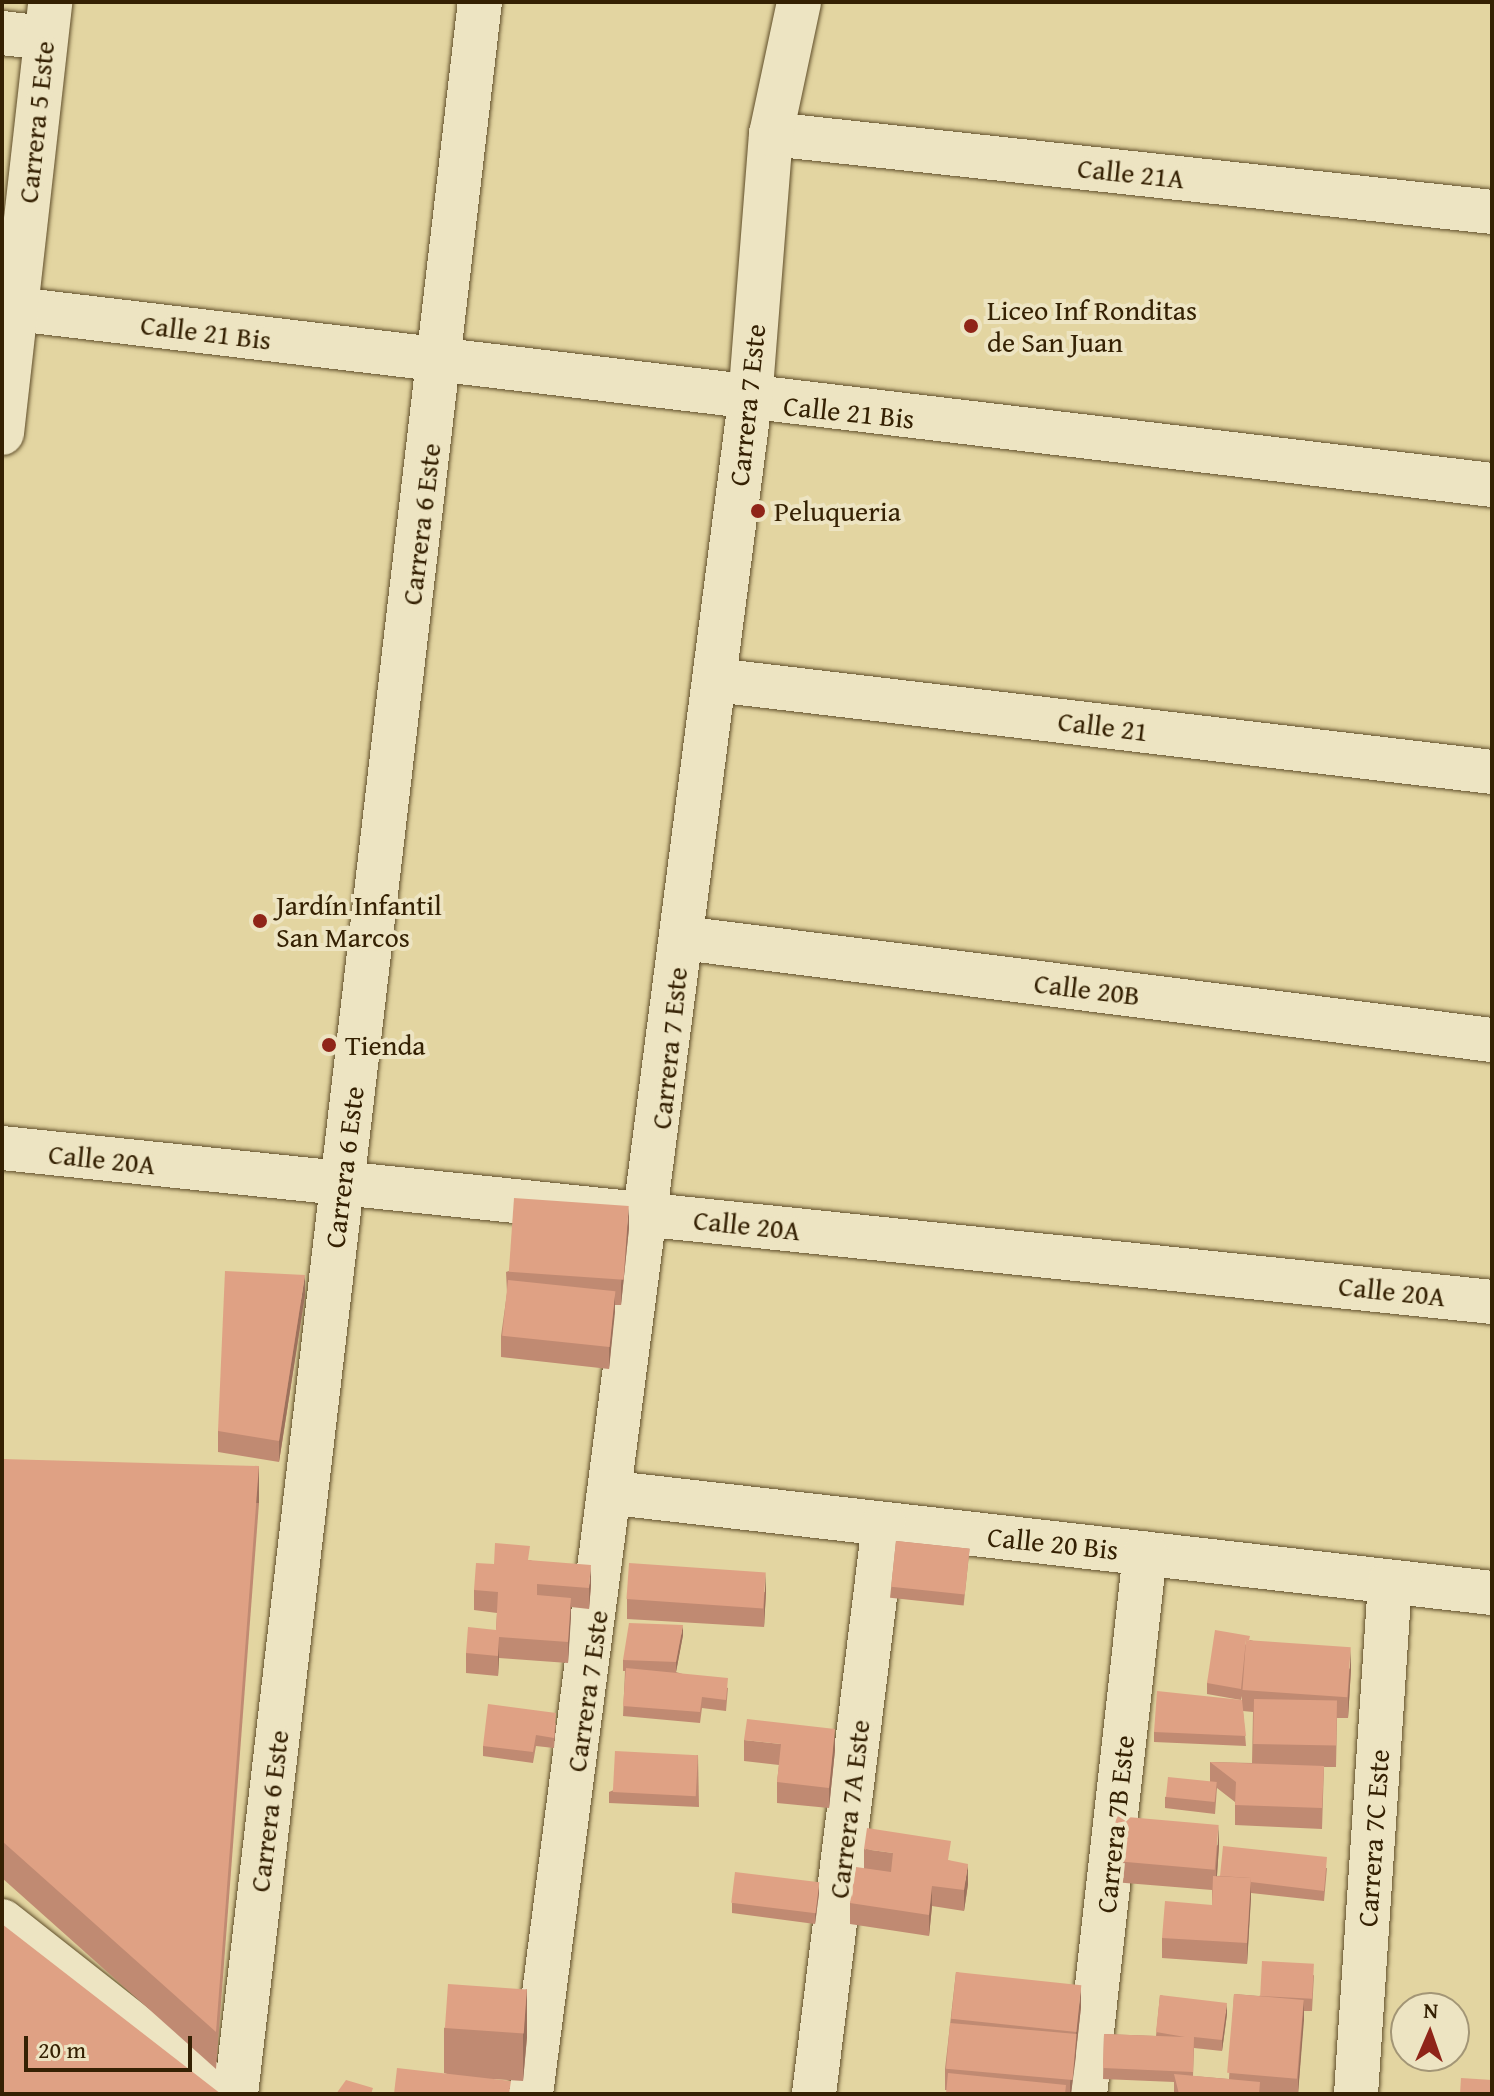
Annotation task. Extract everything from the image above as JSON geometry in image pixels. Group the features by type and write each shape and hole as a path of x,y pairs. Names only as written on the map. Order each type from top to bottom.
{"street":[{"name":"Carrera 6 Este","path":"236,2094 480,2"},
{"name":"Carrera 7 Este","path":"531,2094 650,1215 750,401 771,134 799,2"},
{"path":"2,33 48,20"},
{"name":"Carrera 5 Este","path":"2,433 48,20"},
{"name":"Calle 21A","path":"771,134 1492,212"},
{"name":"Calle 21 Bis","path":"16,309 440,359 750,401 1492,485"},
{"name":"Calle 21","path":"715,680 1492,772"},
{"name":"Calle 20B","path":"682,938 1492,1040"},
{"name":"Calle 20A","path":"2,1148 1492,1302"},
{"name":"Calle 20 Bis","path":"614,1493 1492,1593"},
{"name":"Carrera 7A Este","path":"814,2094 884,1524"},
{"name":"Carrera 7B Este","path":"1085,2094 1145,1553"},
{"name":"Carrera 7C Este","path":"1356,2094 1390,1582"},
{"path":"2,1921 222,2094"}],"building":[{"path":"514,1198 629,1206 624,1280 509,1272"},
{"path":"225,1271 305,1275 279,1441 218,1431"},
{"path":"508,1280 615,1291 610,1347 502,1336"},
{"path":"2,1459 259,1466 216,2032 2,1841"},
{"path":"896,1541 970,1549 965,1594 891,1587"},
{"path":"495,1543 530,1546 528,1560 591,1565 589,1588 537,1584 537,1595 571,1598 568,1642 499,1637 498,1656 466,1653 468,1627 496,1630 498,1592 474,1590 476,1563 494,1564"},
{"path":"629,1563 766,1573 763,1608 626,1599"},
{"path":"629,1623 683,1625 676,1662 623,1660"},
{"path":"1215,1630 1250,1636 1246,1640 1241,1689 1207,1683"},
{"path":"1246,1640 1351,1647 1347,1697 1243,1690"},
{"path":"626,1668 728,1678 726,1700 702,1697 700,1712 623,1706"},
{"path":"1157,1691 1242,1700 1246,1736 1154,1732"},
{"path":"1254,1699 1337,1700 1336,1745 1253,1744"},
{"path":"488,1704 556,1713 554,1738 536,1735 533,1752 483,1746"},
{"path":"747,1719 835,1729 829,1788 777,1782 781,1744 744,1740"},
{"path":"615,1751 698,1755 696,1796 613,1792"},
{"path":"1210,1762 1324,1766 1322,1808 1235,1805 1236,1782"},
{"path":"1168,1777 1217,1782 1215,1802 1166,1797"},
{"path":"1116,1816 1219,1825 1215,1870 1112,1861"},
{"path":"867,1828 951,1841 948,1860 968,1864 964,1890 932,1886 929,1915 850,1903 856,1867 891,1872 893,1853 864,1849"},
{"path":"1223,1846 1327,1857 1324,1891 1251,1882 1251,1878 1220,1876"},
{"path":"735,1872 819,1882 816,1913 731,1903"},
{"path":"1213,1876 1251,1878 1247,1943 1162,1938 1165,1901 1212,1905"},
{"path":"2,1924 221,2094 2,2094"},
{"path":"1262,1961 1314,1964 1312,1999 1260,1996"},
{"path":"956,1972 1081,1985 1076,2032 951,2019"},
{"path":"448,1984 527,1990 524,2033 445,2028"},
{"path":"1234,1994 1304,2000 1297,2079 1227,2073"},
{"path":"1160,1995 1227,2003 1222,2040 1194,2037 1193,2072 1103,2068 1104,2034 1185,2037 1156,2032"},
{"path":"950,2023 1077,2034 1073,2080 946,2069"},
{"path":"397,2068 511,2081 509,2094 394,2094"},
{"path":"948,2073 1066,2085 1065,2094 946,2094"},
{"path":"1174,2074 1260,2082 1259,2094 1179,2094"},
{"path":"1461,2078 1492,2080 1492,2094 1460,2094"},
{"path":"346,2080 373,2088 371,2094 336,2094"}],"place":[{"name":"Liceo Inf Ronditas de San Juan","path":"971,326"},
{"name":"Peluqueria","path":"758,511"},
{"name":"Jardín Infantil San Marcos","path":"260,921"},
{"name":"Tienda","path":"329,1045"}]}
